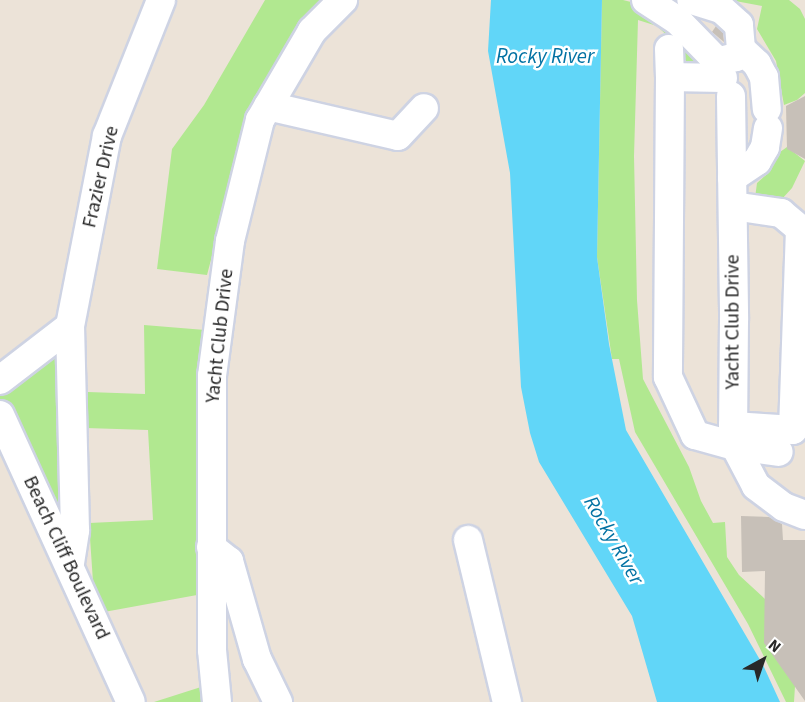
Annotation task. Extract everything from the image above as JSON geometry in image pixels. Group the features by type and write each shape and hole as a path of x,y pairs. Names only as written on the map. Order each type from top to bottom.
{"street":[{"name":"Frazier Drive","path":"70,563 75,530 70,326 106,136 160,0"},
{"name":"Yacht Club Drive","path":"217,702 212,650 212,376 230,242 260,120 312,31 343,0"},
{"path":"646,0 678,21 706,51 727,87"},
{"name":"Yacht Club Drive","path":"691,0 721,9 732,16 739,25 741,49 727,87 732,177 734,436 756,486 784,507 805,515"},
{"path":"706,51 720,60 729,60 741,49 757,64 764,77 767,119 765,147 757,161 732,177"},
{"path":"727,87 670,63 668,377 695,435 792,437 802,229 781,213 732,206"},
{"path":"268,106 398,136 424,108"},
{"path":"0,380 70,326"},
{"name":"Beach Cliff Boulevard","path":"0,415 70,563 131,702"},
{"path":"468,540 507,702"},
{"path":"211,547 229,561 257,659 278,702"}],"green space":[{"path":"265,0 334,0 227,199 207,275 157,269 172,149 204,105"},
{"path":"602,0 623,0 639,4 697,55 696,63 688,64 674,42 657,26 638,20 634,156 637,300 643,379 689,467 701,501 713,523 725,522 727,557 739,575 765,599 795,686 794,702 786,702 748,624 635,432 619,359 612,359 597,257"},
{"path":"730,0 789,0 800,9 805,19 805,93 797,100 784,105 776,61 757,29 762,6"},
{"path":"787,147 805,161 792,188 781,200 755,198 757,183 766,175 780,152"},
{"path":"144,325 205,330 196,494 197,595 104,612 93,582 89,523 153,520 148,430 86,428 88,392 145,394"},
{"path":"70,326 70,563 0,415 0,380"},
{"path":"201,687 206,702 154,702"}],"water":[{"name":"Rocky River","path":"491,0 602,0 597,257 609,344 626,430 763,665 780,702 657,702 632,616 539,462 530,433 521,387 510,173 488,51"}],"building":[{"path":"716,26 723,33 724,42 712,32"},
{"path":"805,96 805,159 787,149 786,106"},
{"path":"741,516 769,517 782,524 783,540 805,540 805,701 764,643 765,571 742,572"}]}
